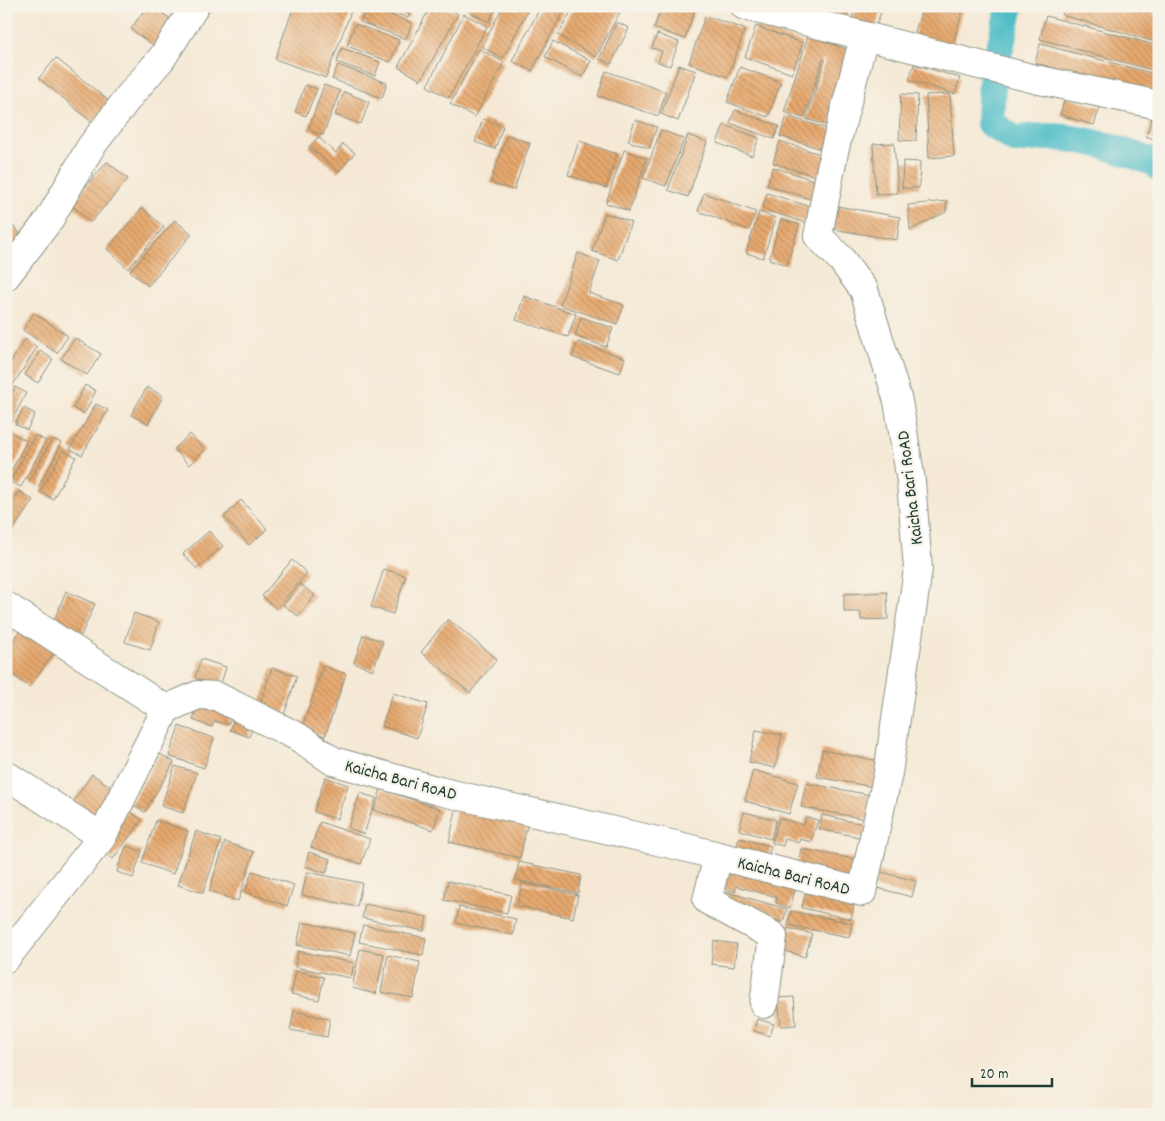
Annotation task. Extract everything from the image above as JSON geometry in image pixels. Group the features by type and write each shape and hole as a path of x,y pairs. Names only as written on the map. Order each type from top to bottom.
{"street":[{"path":"6,276 49,220 90,148 131,94 162,58 195,6"},
{"path":"745,6 1035,79 1159,105"},
{"name":"Kaicha Bari RoAD","path":"166,709 198,695 216,696 298,737 333,761 440,791 862,892 888,773 918,569 911,481 898,401 864,290 841,260 818,236 834,152 864,37"},
{"path":"6,606 166,709 102,837 6,958"},
{"path":"6,775 102,837"},
{"path":"718,856 707,900 773,936 764,1004"}],"building":[{"path":"147,6 152,6 172,20 154,46 131,29"},
{"path":"294,6 353,6 326,78 275,59"},
{"path":"367,6 412,23 406,39 360,22"},
{"path":"377,6 413,6 408,18"},
{"path":"431,6 445,6 458,14 421,80 398,67"},
{"path":"471,6 497,6 489,22 468,11"},
{"path":"503,6 530,6 503,58 482,47"},
{"path":"541,6 566,6 532,71 512,61"},
{"path":"574,6 623,6 596,57 558,35"},
{"path":"662,6 696,6 685,39 654,28"},
{"path":"832,6 850,6 846,18 830,12"},
{"path":"856,6 883,6 875,29 851,21"},
{"path":"923,6 964,6 952,47 914,35"},
{"path":"1130,6 1159,15 1159,43 1062,15 1064,8 1061,7"},
{"path":"464,14 487,26 449,98 427,86"},
{"path":"705,16 745,29 728,77 689,63"},
{"path":"1046,16 1159,46 1159,72 1040,39"},
{"path":"617,22 629,28 611,64 599,59"},
{"path":"355,24 399,40 390,62 347,46"},
{"path":"756,26 803,43 792,74 745,57"},
{"path":"657,34 679,42 670,66 658,62 662,51 652,48"},
{"path":"808,36 853,51 829,126 806,119 825,60 823,59 804,118 784,112"},
{"path":"553,41 591,61 582,77 545,57"},
{"path":"1040,44 1159,75 1159,96 1035,63"},
{"path":"342,48 380,62 375,76 337,62"},
{"path":"479,49 504,62 475,117 450,104"},
{"path":"56,58 110,102 93,123 39,78"},
{"path":"914,64 960,78 955,94 909,80"},
{"path":"338,65 387,83 382,98 332,79"},
{"path":"679,65 696,71 678,121 661,114"},
{"path":"740,67 781,82 768,117 727,102"},
{"path":"606,71 666,92 658,116 598,96"},
{"path":"305,85 317,89 306,116 295,112"},
{"path":"324,85 340,91 323,135 308,130"},
{"path":"344,92 369,102 361,124 335,115"},
{"path":"901,94 918,95 916,141 899,140"},
{"path":"950,94 954,156 929,158 926,95"},
{"path":"1065,97 1100,107 1094,125 1060,115"},
{"path":"735,110 779,126 774,139 730,123"},
{"path":"1153,115 1159,117 1159,141 1146,136"},
{"path":"787,116 834,131 828,151 780,136"},
{"path":"483,119 503,126 495,149 475,142"},
{"path":"635,120 657,127 649,148 628,141"},
{"path":"724,125 759,138 752,156 717,143"},
{"path":"661,130 684,139 666,186 643,178"},
{"path":"507,135 530,143 514,190 490,183"},
{"path":"688,135 707,142 688,197 668,190"},
{"path":"318,137 336,153 343,144 355,153 338,172 309,147"},
{"path":"579,141 617,154 606,188 568,175"},
{"path":"780,141 829,157 822,178 773,163"},
{"path":"894,143 898,193 876,194 873,144"},
{"path":"624,150 647,158 629,211 606,203"},
{"path":"903,161 920,162 919,188 902,188"},
{"path":"107,162 128,179 91,222 70,204"},
{"path":"773,167 823,183 816,201 767,185"},
{"path":"704,193 756,212 749,230 698,211"},
{"path":"767,193 818,209 813,225 762,209"},
{"path":"947,201 946,212 910,230 908,205"},
{"path":"831,205 900,217 897,240 827,228"},
{"path":"142,208 164,227 128,269 107,249"},
{"path":"759,212 776,218 763,258 746,253"},
{"path":"605,213 631,222 618,260 592,251"},
{"path":"6,219 24,237 6,255"},
{"path":"781,219 799,225 787,265 769,259"},
{"path":"175,220 192,234 148,286 130,271"},
{"path":"578,253 600,261 589,293 624,305 617,324 560,305"},
{"path":"524,296 576,314 568,337 516,320"},
{"path":"34,313 68,336 57,353 23,330"},
{"path":"581,317 613,328 606,347 575,336"},
{"path":"75,338 101,354 87,375 61,359"},
{"path":"25,339 37,347 6,396 6,370"},
{"path":"578,342 625,358 620,373 572,357"},
{"path":"40,351 53,359 38,383 25,375"},
{"path":"85,385 96,391 84,414 73,408"},
{"path":"15,387 26,393 11,422 6,419 6,404"},
{"path":"147,387 163,396 148,424 131,415"},
{"path":"96,404 108,410 82,455 70,449"},
{"path":"24,408 35,414 27,430 15,424"},
{"path":"10,432 27,441 10,473 6,471 6,438"},
{"path":"190,434 205,450 189,465 174,449"},
{"path":"35,435 46,441 21,487 10,482"},
{"path":"52,439 62,443 39,486 29,482"},
{"path":"63,450 76,457 53,499 40,492"},
{"path":"19,491 33,500 6,540 6,510"},
{"path":"241,500 267,529 249,545 224,517"},
{"path":"209,531 223,546 197,569 183,554"},
{"path":"292,560 307,573 276,609 262,596"},
{"path":"384,569 406,576 393,614 371,607"},
{"path":"300,584 315,595 298,616 283,605"},
{"path":"66,591 95,604 78,642 50,630"},
{"path":"887,592 888,619 861,620 861,612 844,612 844,594"},
{"path":"134,613 159,622 150,650 125,642"},
{"path":"6,619 16,626 6,639"},
{"path":"448,619 497,659 470,693 421,652"},
{"path":"22,628 55,652 29,687 6,670 6,649"},
{"path":"363,635 383,641 373,670 354,663"},
{"path":"201,659 226,667 220,687 195,678"},
{"path":"323,666 346,674 325,736 302,728"},
{"path":"272,668 297,676 284,715 259,707"},
{"path":"393,693 428,704 417,738 382,726"},
{"path":"200,697 234,708 228,725 215,721 212,727 193,720"},
{"path":"236,714 255,720 249,737 230,730"},
{"path":"179,726 214,738 204,768 169,756"},
{"path":"756,730 782,735 775,768 749,762"},
{"path":"822,750 879,761 874,787 817,777"},
{"path":"160,754 174,762 145,812 131,804"},
{"path":"175,766 197,773 183,813 161,806"},
{"path":"753,770 798,783 789,814 745,801"},
{"path":"92,774 123,795 103,825 72,803"},
{"path":"325,777 348,785 337,819 314,812"},
{"path":"806,783 876,796 871,820 801,807"},
{"path":"381,789 440,809 433,830 374,810"},
{"path":"360,793 376,798 364,834 348,828"},
{"path":"457,806 528,821 520,858 449,842"},
{"path":"128,810 142,820 113,859 99,849"},
{"path":"744,812 776,820 771,839 739,830"},
{"path":"822,815 867,825 864,838 819,829"},
{"path":"806,817 818,820 811,842 800,839 799,843 785,839 783,846 772,843 779,818 804,825"},
{"path":"156,820 188,831 173,874 142,863"},
{"path":"320,822 370,839 361,864 311,847"},
{"path":"196,831 221,840 203,893 178,885"},
{"path":"739,838 771,846 766,863 734,855"},
{"path":"225,842 254,852 238,901 209,891"},
{"path":"126,846 142,851 133,878 117,872"},
{"path":"801,849 860,860 856,882 797,871"},
{"path":"309,852 331,859 326,873 305,866"},
{"path":"519,862 581,875 578,893 515,880"},
{"path":"725,863 797,883 790,908 776,903 777,897 736,886 735,892 718,887"},
{"path":"252,871 294,885 287,906 245,892"},
{"path":"878,871 916,881 912,897 874,887"},
{"path":"307,872 362,883 357,907 302,895"},
{"path":"448,881 511,895 507,913 444,900"},
{"path":"522,883 578,895 573,918 517,906"},
{"path":"807,885 856,896 851,919 802,908"},
{"path":"727,892 787,909 783,922 724,905"},
{"path":"365,904 427,917 424,931 362,918"},
{"path":"459,907 516,919 513,935 456,923"},
{"path":"791,911 852,923 849,937 788,925"},
{"path":"302,922 355,933 350,956 297,945"},
{"path":"363,925 426,938 423,955 359,942"},
{"path":"788,928 812,934 805,957 782,950"},
{"path":"714,941 737,944 734,967 711,964"},
{"path":"360,949 384,954 376,994 352,988"},
{"path":"298,951 354,963 351,978 295,967"},
{"path":"388,955 420,962 413,998 381,992"},
{"path":"296,971 324,977 319,1000 291,994"},
{"path":"794,997 796,1025 781,1026 778,998"},
{"path":"294,1011 330,1019 327,1037 290,1030"},
{"path":"757,1019 774,1024 770,1036 754,1031"}],"waterway":[{"path":"1010,6 992,81 990,123 1016,140 1052,137 1087,141 1156,163 1159,167"}]}
